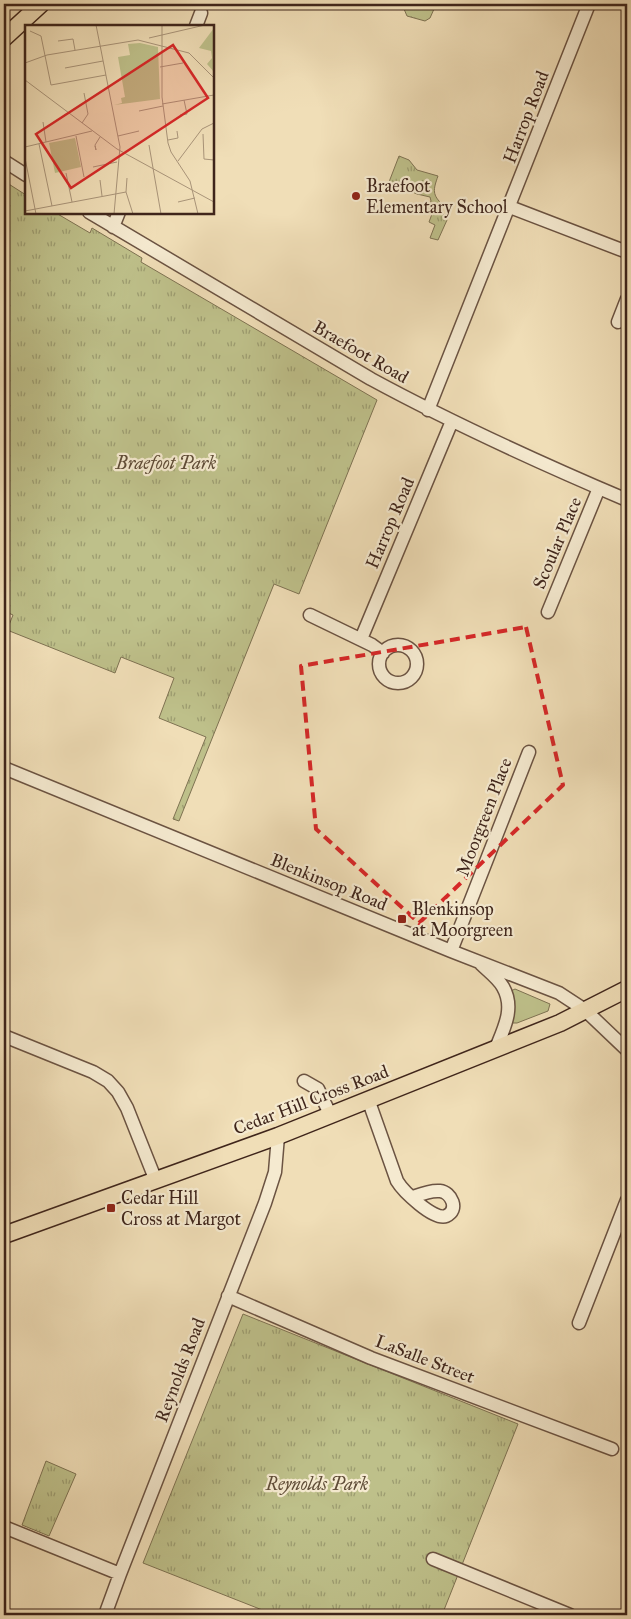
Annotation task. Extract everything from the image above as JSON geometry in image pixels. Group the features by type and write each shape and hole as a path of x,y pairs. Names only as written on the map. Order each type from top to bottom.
{"main road":[{"path":"4,38 42,4"},
{"name":"Cedar Hill Cross Road","path":"4,1235 278,1136 560,1023 627,989"}],"street":[{"name":"Harrop Road","path":"428,410 590,4"},
{"path":"196,25 201,14"},
{"path":"4,161 25,174"},
{"path":"510,207 627,252"},
{"name":"Braefoot Road","path":"92,214 362,374 428,410 627,500"},
{"path":"113,227 118,214"},
{"path":"618,322 627,299"},
{"name":"Harrop Road","path":"361,639 452,421"},
{"name":"Scoular Place","path":"548,612 599,488"},
{"path":"310,616 361,639 383,653"},
{"name":"Moorgreen Place","path":"451,951 529,752"},
{"name":"Blenkinsop Road","path":"4,768 451,951 559,993 586,1010 627,1050"},
{"path":"478,961 503,987 508,1001 506,1021 496,1048"},
{"path":"4,1036 93,1072 108,1081 118,1092 127,1108 156,1181"},
{"path":"304,1081 318,1089 330,1114"},
{"path":"368,1099 396,1181 413,1198"},
{"name":"Reynolds Road","path":"105,1615 271,1187 275,1172 278,1136"},
{"path":"579,1323 627,1200"},
{"name":"LaSalle Street","path":"228,1296 371,1358 612,1449"},
{"path":"4,1527 120,1574"},
{"path":"433,1559 570,1615"}],"highlighted area":[{"path":"526,627 563,785 419,923 316,829 301,666"}],"green space":[{"path":"406,4 432,4 434,9 430,18 425,21 407,16 404,9"},
{"path":"399,156 409,160 417,170 438,176 434,192 443,205 440,213 445,215 447,220 438,240 430,238 435,225 429,222 432,214 428,209 431,201 430,197 417,194 389,182"},
{"name":"Braefoot Park","path":"4,181 25,194 25,214 58,214 90,233 92,228 142,258 141,262 377,400 299,594 274,584 179,821 173,819 206,737 159,718 174,678 121,657 115,673 7,630 13,615 4,611"},
{"path":"515,989 550,1004 548,1011 517,1023 512,1023 511,991"},
{"name":"Reynolds Park","path":"243,1314 518,1424 442,1615 275,1615 143,1563"},
{"path":"46,1461 76,1474 49,1536 22,1525"}],"place":[{"name":"Braefoot Elementary School","path":"356,196"},
{"name":"Blenkinsop at Moorgreen","path":"402,919"},
{"name":"Cedar Hill Cross at Margot","path":"111,1208"}]}
